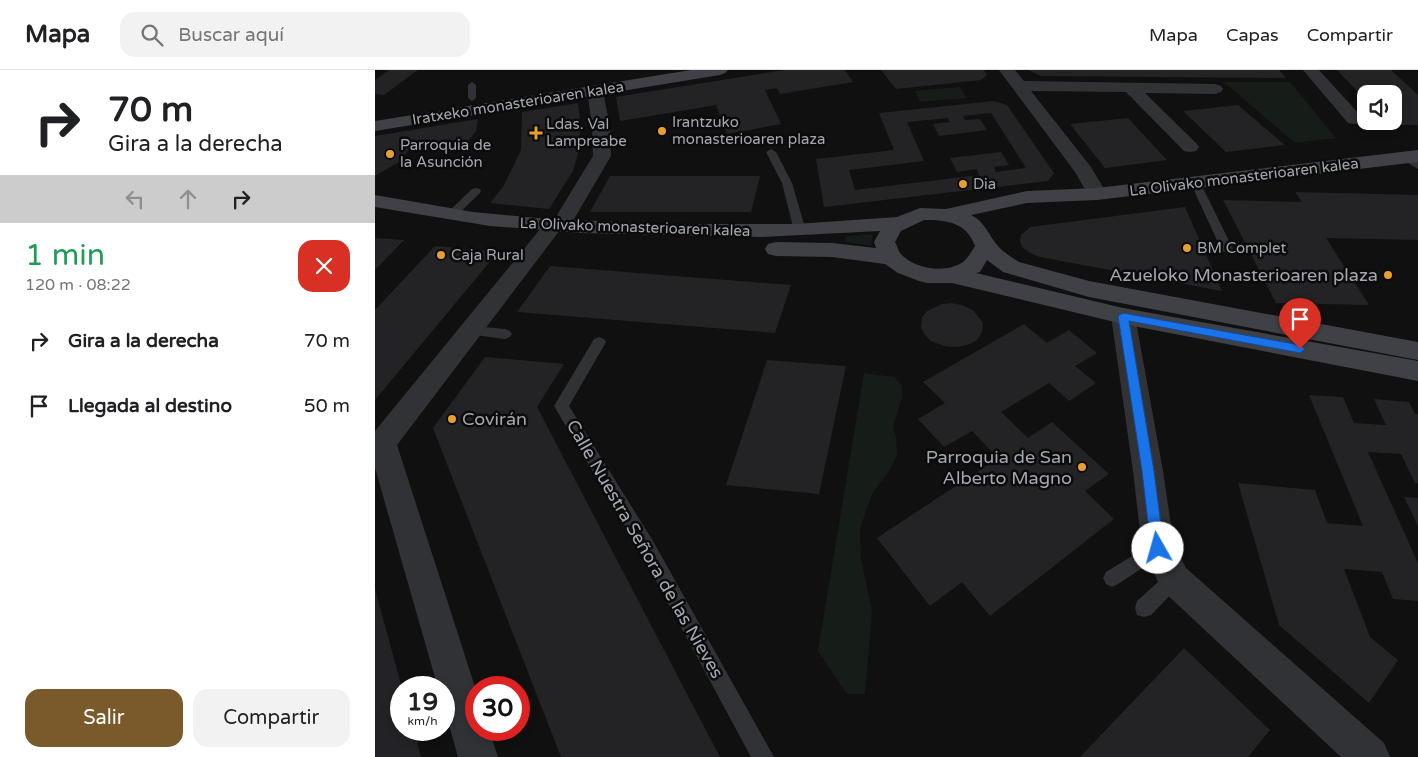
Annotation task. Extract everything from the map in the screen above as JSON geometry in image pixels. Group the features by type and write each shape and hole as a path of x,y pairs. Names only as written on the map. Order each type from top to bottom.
{"main road":[{"name":"Iratxeko monasterioaren kalea","path":"375,112 472,92 658,70"},
{"name":"Iratxeko monasterioaren kalea","path":"375,126 720,70"},
{"name":"La Olivako monasterioaren kalea","path":"949,214 1027,197 1054,195 1070,197 1414,160"},
{"name":"La Olivako monasterioaren kalea","path":"984,240 1003,219 1033,209 1058,205 1070,197"},
{"name":"La Olivako monasterioaren kalea","path":"375,201 451,215 555,226 687,246 832,250 889,257"},
{"name":"La Olivako monasterioaren kalea","path":"375,213 443,225 555,226 695,231 836,229 896,223"},
{"path":"1418,351 1089,289 1011,267 1001,261 966,220 949,214 921,214 896,223 885,238 885,248 889,257 901,267 923,275 951,275 1123,316 1418,371"},
{"path":"951,275 966,270 977,263 984,240"}],"street":[{"path":"1007,70 1084,172 1097,194"},
{"path":"1311,70 1354,119"},
{"path":"1019,86 1215,90"},
{"path":"1131,88 1189,147"},
{"path":"478,757 379,445 473,331 555,226 602,156 601,126 596,97"},
{"path":"1123,316 1148,471 1158,548 1174,579 1370,757"}],"lane":[{"path":"771,152 787,183 800,230"},
{"path":"1195,184 1227,249"},
{"path":"451,215 476,191"},
{"path":"473,331 505,334"},
{"name":"Calle Nuestra Señora de las Nieves","path":"599,342 561,406 647,547 763,757"},
{"path":"1113,578 1158,548"},
{"path":"1144,608 1174,579"}],"shaded area":[{"path":"1224,82 1290,82 1336,138 1295,143"},
{"path":"960,87 967,98 920,102 915,91"},
{"path":"873,234 871,246 845,242 846,236"},
{"path":"864,373 894,377 902,386 902,397 893,427 896,437 897,455 891,468 872,494 860,529 861,559 872,611 865,694 847,694 818,651"}],"building":[{"path":"389,70 418,70 384,95 375,94 375,80"},
{"path":"784,70 845,70 853,82 780,94 777,88 765,90 781,124 727,134 716,105 620,121 616,97"},
{"path":"881,70 984,70 987,75 981,80 896,89"},
{"path":"1028,70 1279,70 1286,78 1041,76"},
{"path":"1337,70 1391,70 1418,95 1418,125 1402,125 1402,85 1357,85 1357,91"},
{"path":"994,101 1007,105 1054,173 1048,181 824,207 816,159 894,150 879,113","holes":["991,113 1026,168 996,172 994,167 1009,165 1001,152 950,158 957,172 977,169 979,175 855,190 849,170 924,161 907,122 948,118 950,122 933,124 939,136 987,130 980,119 965,120 963,116"]},
{"path":"578,103 580,146 573,171 549,209 490,203 503,187 521,150 522,112"},
{"path":"1238,105 1285,145 1226,152 1183,111"},
{"path":"1128,118 1167,160 1105,168 1070,124"},
{"name":"Parroquia de la Asunción","path":"478,119 476,131 465,145 412,146 399,162 375,176 375,136"},
{"path":"610,176 760,176 751,212 590,212"},
{"path":"1295,192 1418,195 1418,240 1326,238 1369,305 1276,303 1223,200 1302,202"},
{"path":"1185,207 1222,291 1040,257 1022,247 1020,241 1021,235 1030,227"},
{"path":"375,238 404,240 375,270"},
{"path":"435,246 498,252 375,400 375,310"},
{"path":"550,266 791,285 775,333 517,312"},
{"path":"951,303 973,310 983,323 982,332 977,340 958,347 944,346 931,341 924,334 921,327 922,317 927,311 942,304"},
{"path":"1024,324 1047,343 1069,330 1097,353 1075,366 1096,383 1069,401 1049,383 1001,412 1028,438 1052,422 1109,474 1085,491 1114,519 990,616 962,582 930,606 877,538 998,458 972,431 944,447 918,419 945,403 923,382"},
{"path":"485,357 564,364 537,407 720,757 561,757 433,428"},
{"path":"767,360 846,366 819,494 726,485"},
{"path":"1309,395 1343,397 1354,423 1386,425 1374,399 1409,402 1415,414 1418,414 1418,483 1415,483 1401,454 1368,452 1418,563 1418,601 1393,599 1382,572 1344,569 1370,637 1398,660 1369,703 1279,625 1238,483 1315,490 1327,523 1363,526"},
{"path":"1404,497 1418,498 1418,526"},
{"path":"375,589 399,676 390,676 390,741 417,741 421,757 375,757"},
{"path":"1184,648 1270,730 1248,757 1080,757"}],"place":[{"name":"Irantzuko monasterioaren plaza","path":"662,131"},
{"name":"Ldas. Val Lampreabe","path":"536,133"},
{"name":"Parroquia de la Asunción","path":"390,154"},
{"name":"Dia","path":"963,184"},
{"name":"BM Complet","path":"1187,248"},
{"name":"Caja Rural","path":"441,255"},
{"name":"Azueloko Monasterioaren plaza","path":"1388,275"},
{"name":"Covirán","path":"452,419"},
{"name":"Parroquia de San Alberto Magno","path":"1082,467"}],"route":[{"path":"1158,548 1148,471 1123,316 1300,349"}]}
